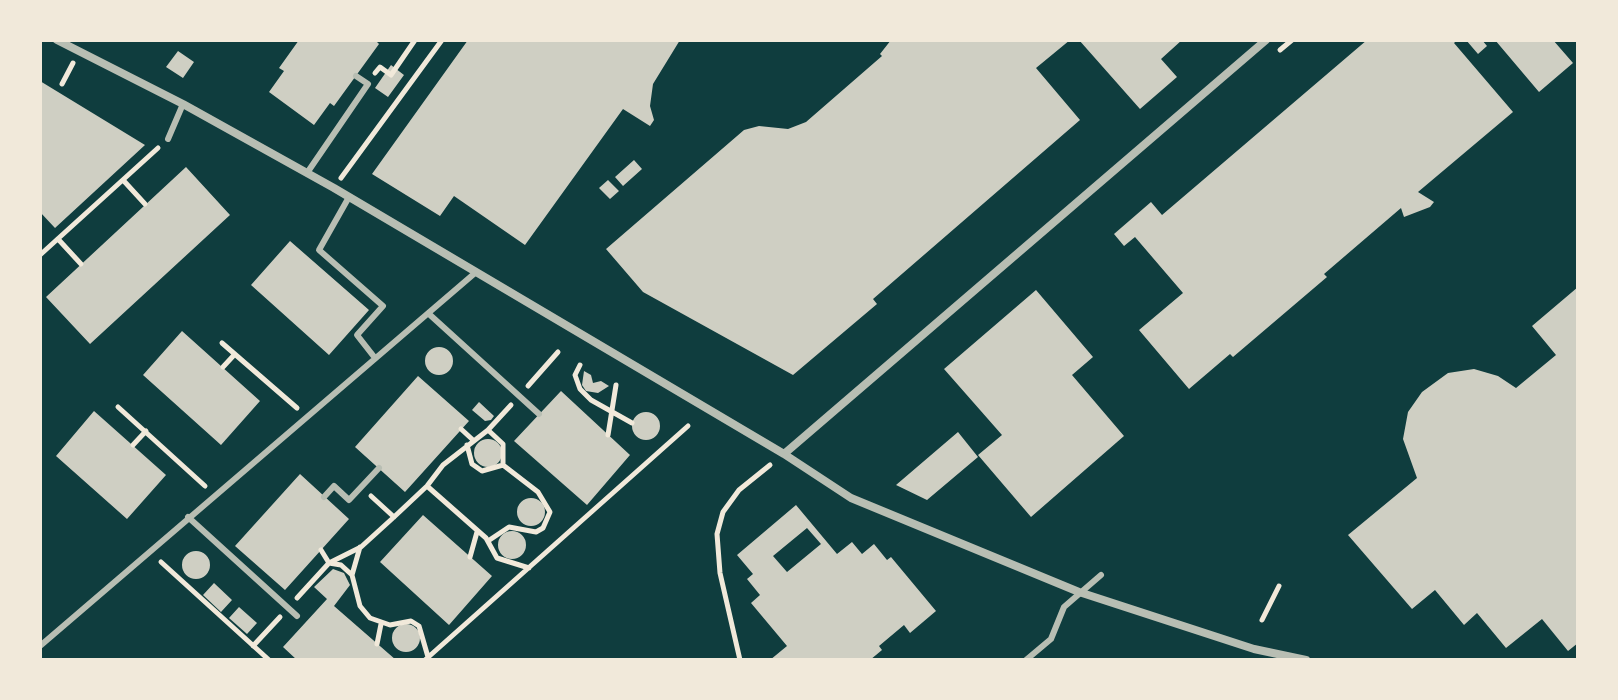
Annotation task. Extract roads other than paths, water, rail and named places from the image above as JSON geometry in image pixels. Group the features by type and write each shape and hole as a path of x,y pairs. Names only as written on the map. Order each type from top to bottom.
{"street":[{"path":"57,40 183,104 334,188 784,454 851,498 1079,592 1254,649 1306,660"},
{"path":"784,454 1266,40"}],"lane":[{"path":"307,173 368,84 356,76"},
{"path":"168,139 183,104"},
{"path":"349,197 319,250 383,306 357,335 375,358"},
{"path":"40,646 475,273"},
{"path":"429,314 539,414"},
{"path":"324,497 334,486 349,500 379,468"},
{"path":"188,517 297,616"},
{"path":"254,576 261,569"},
{"path":"1026,660 1051,639 1064,607 1101,575"}]}
